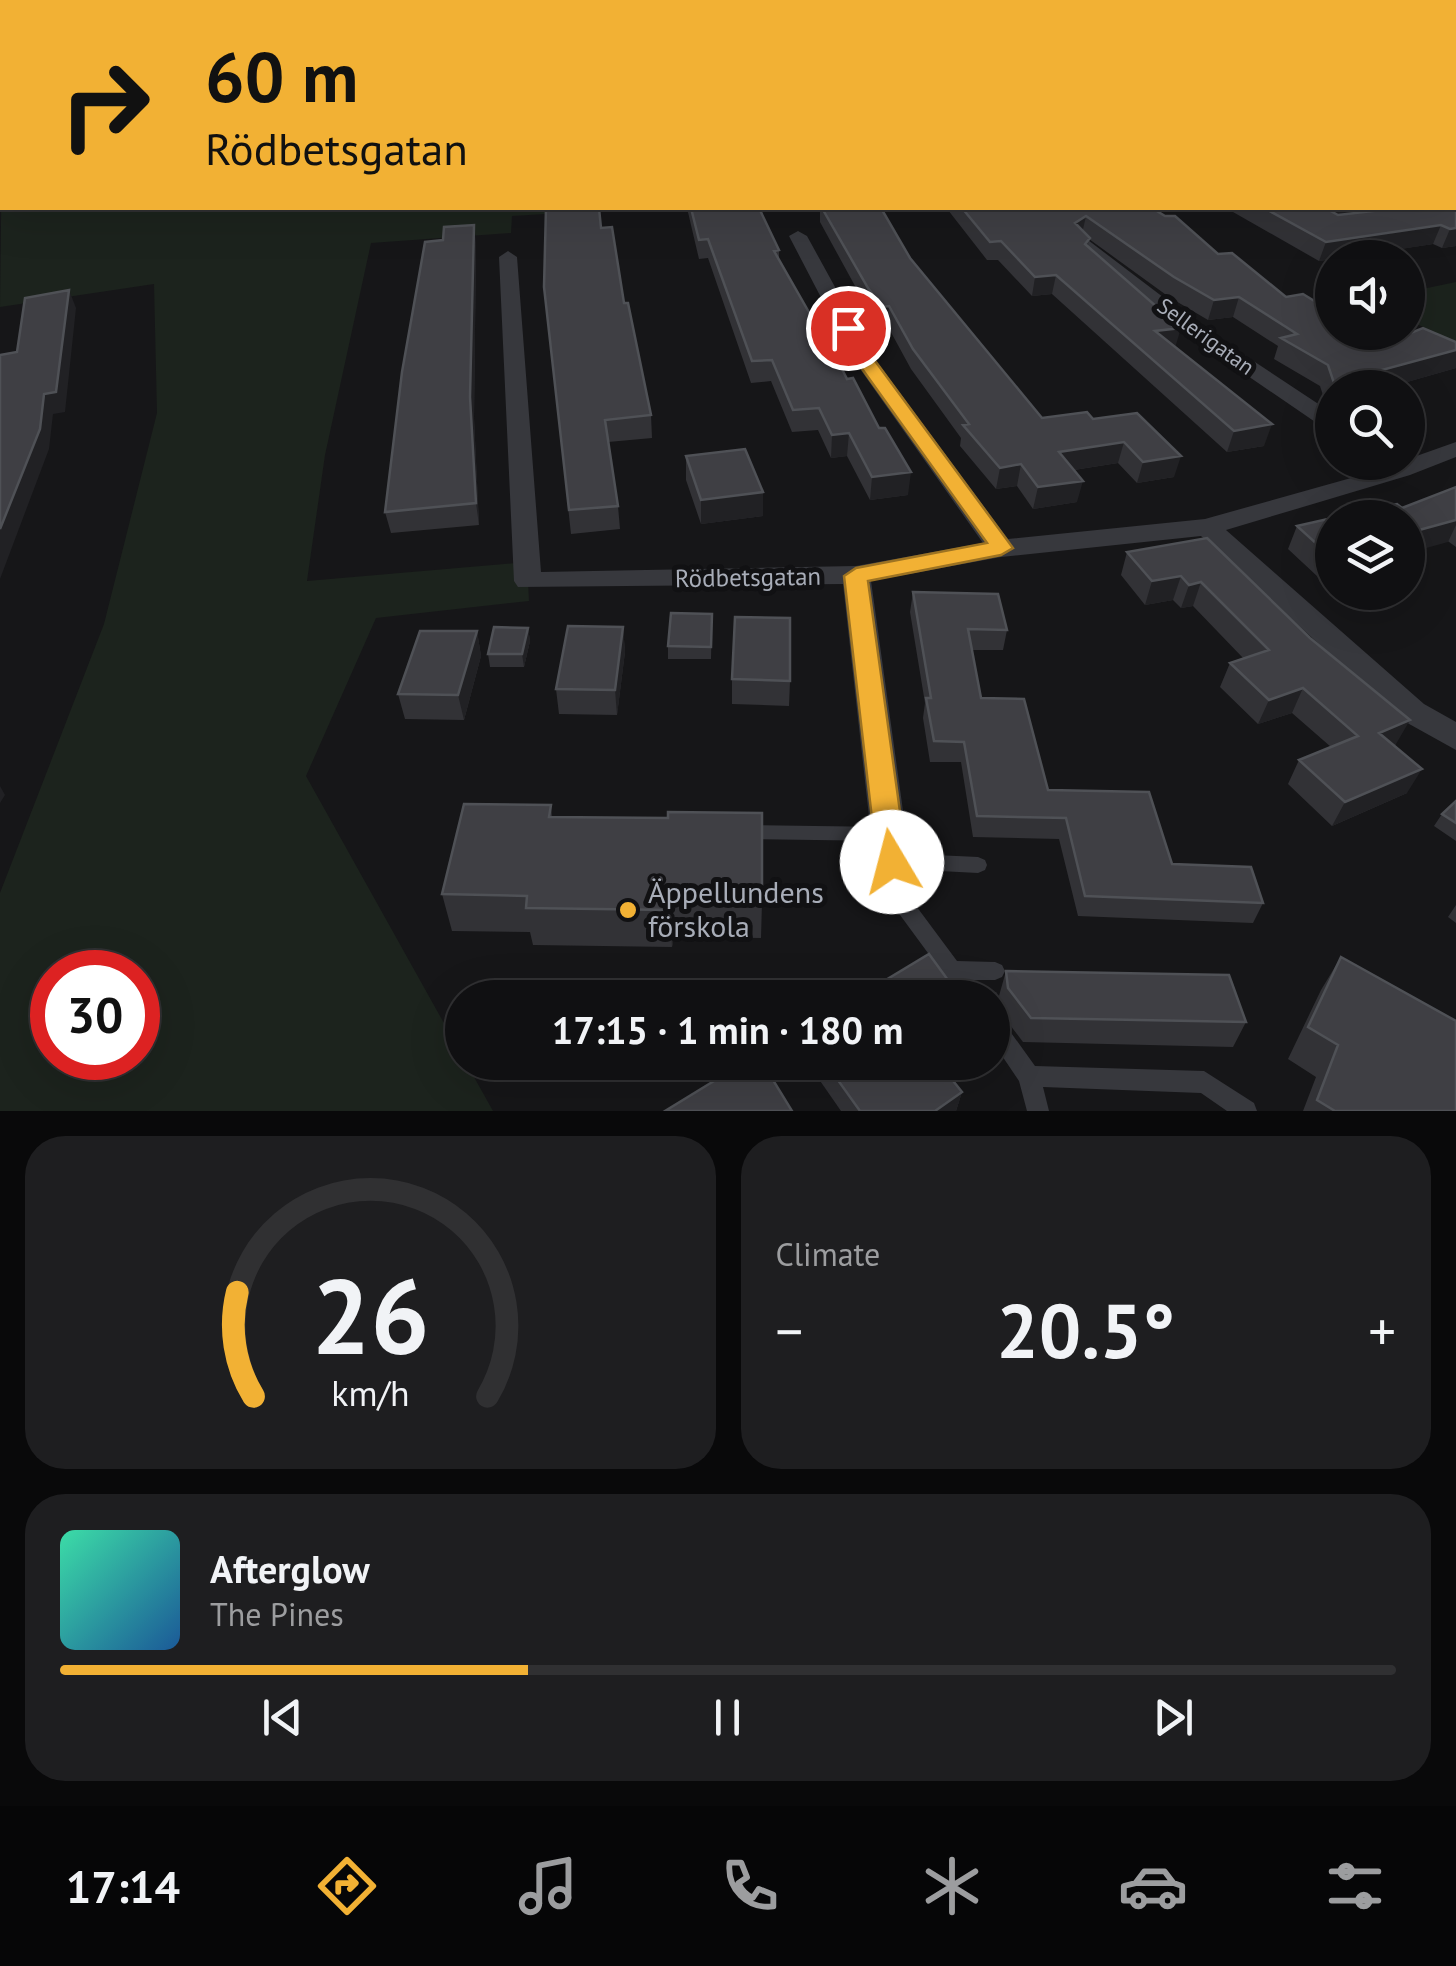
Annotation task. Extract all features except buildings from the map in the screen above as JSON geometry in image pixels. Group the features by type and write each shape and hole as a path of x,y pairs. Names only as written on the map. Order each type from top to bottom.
{"street":[{"path":"798,236 864,359 1001,548"},
{"name":"Sellerigatan","path":"1084,242 1198,332 1315,411"},
{"name":"Rödbetsgatan","path":"508,257 528,581 856,576 1001,548 1207,527 1353,480"},
{"name":"Rödbetsgatan","path":"1425,458 1456,449"},
{"path":"1207,527 1413,712 1456,738"},
{"path":"856,576 890,848"}],"lane":[{"path":"728,832 890,848 978,866"},
{"path":"890,848 896,894 960,980"},
{"path":"952,970 995,971"},
{"path":"1010,1048 1030,1076 1034,1109"},
{"path":"1030,1076 1204,1082 1246,1111"}],"shaded area":[{"path":"1,210 613,210 512,216 511,233 371,243 325,455 307,581 527,562 529,601 376,618 306,776 445,1025 445,1080 476,1080 493,1111 0,1111 0,893 104,624 157,413 154,284 0,307"},
{"path":"1456,282 1456,342 1425,328 1425,288"}],"place":[{"name":"Äppellundens förskola","path":"628,910"}],"route":[{"path":"848,328 864,359 1001,548 856,576 892,862"}]}
